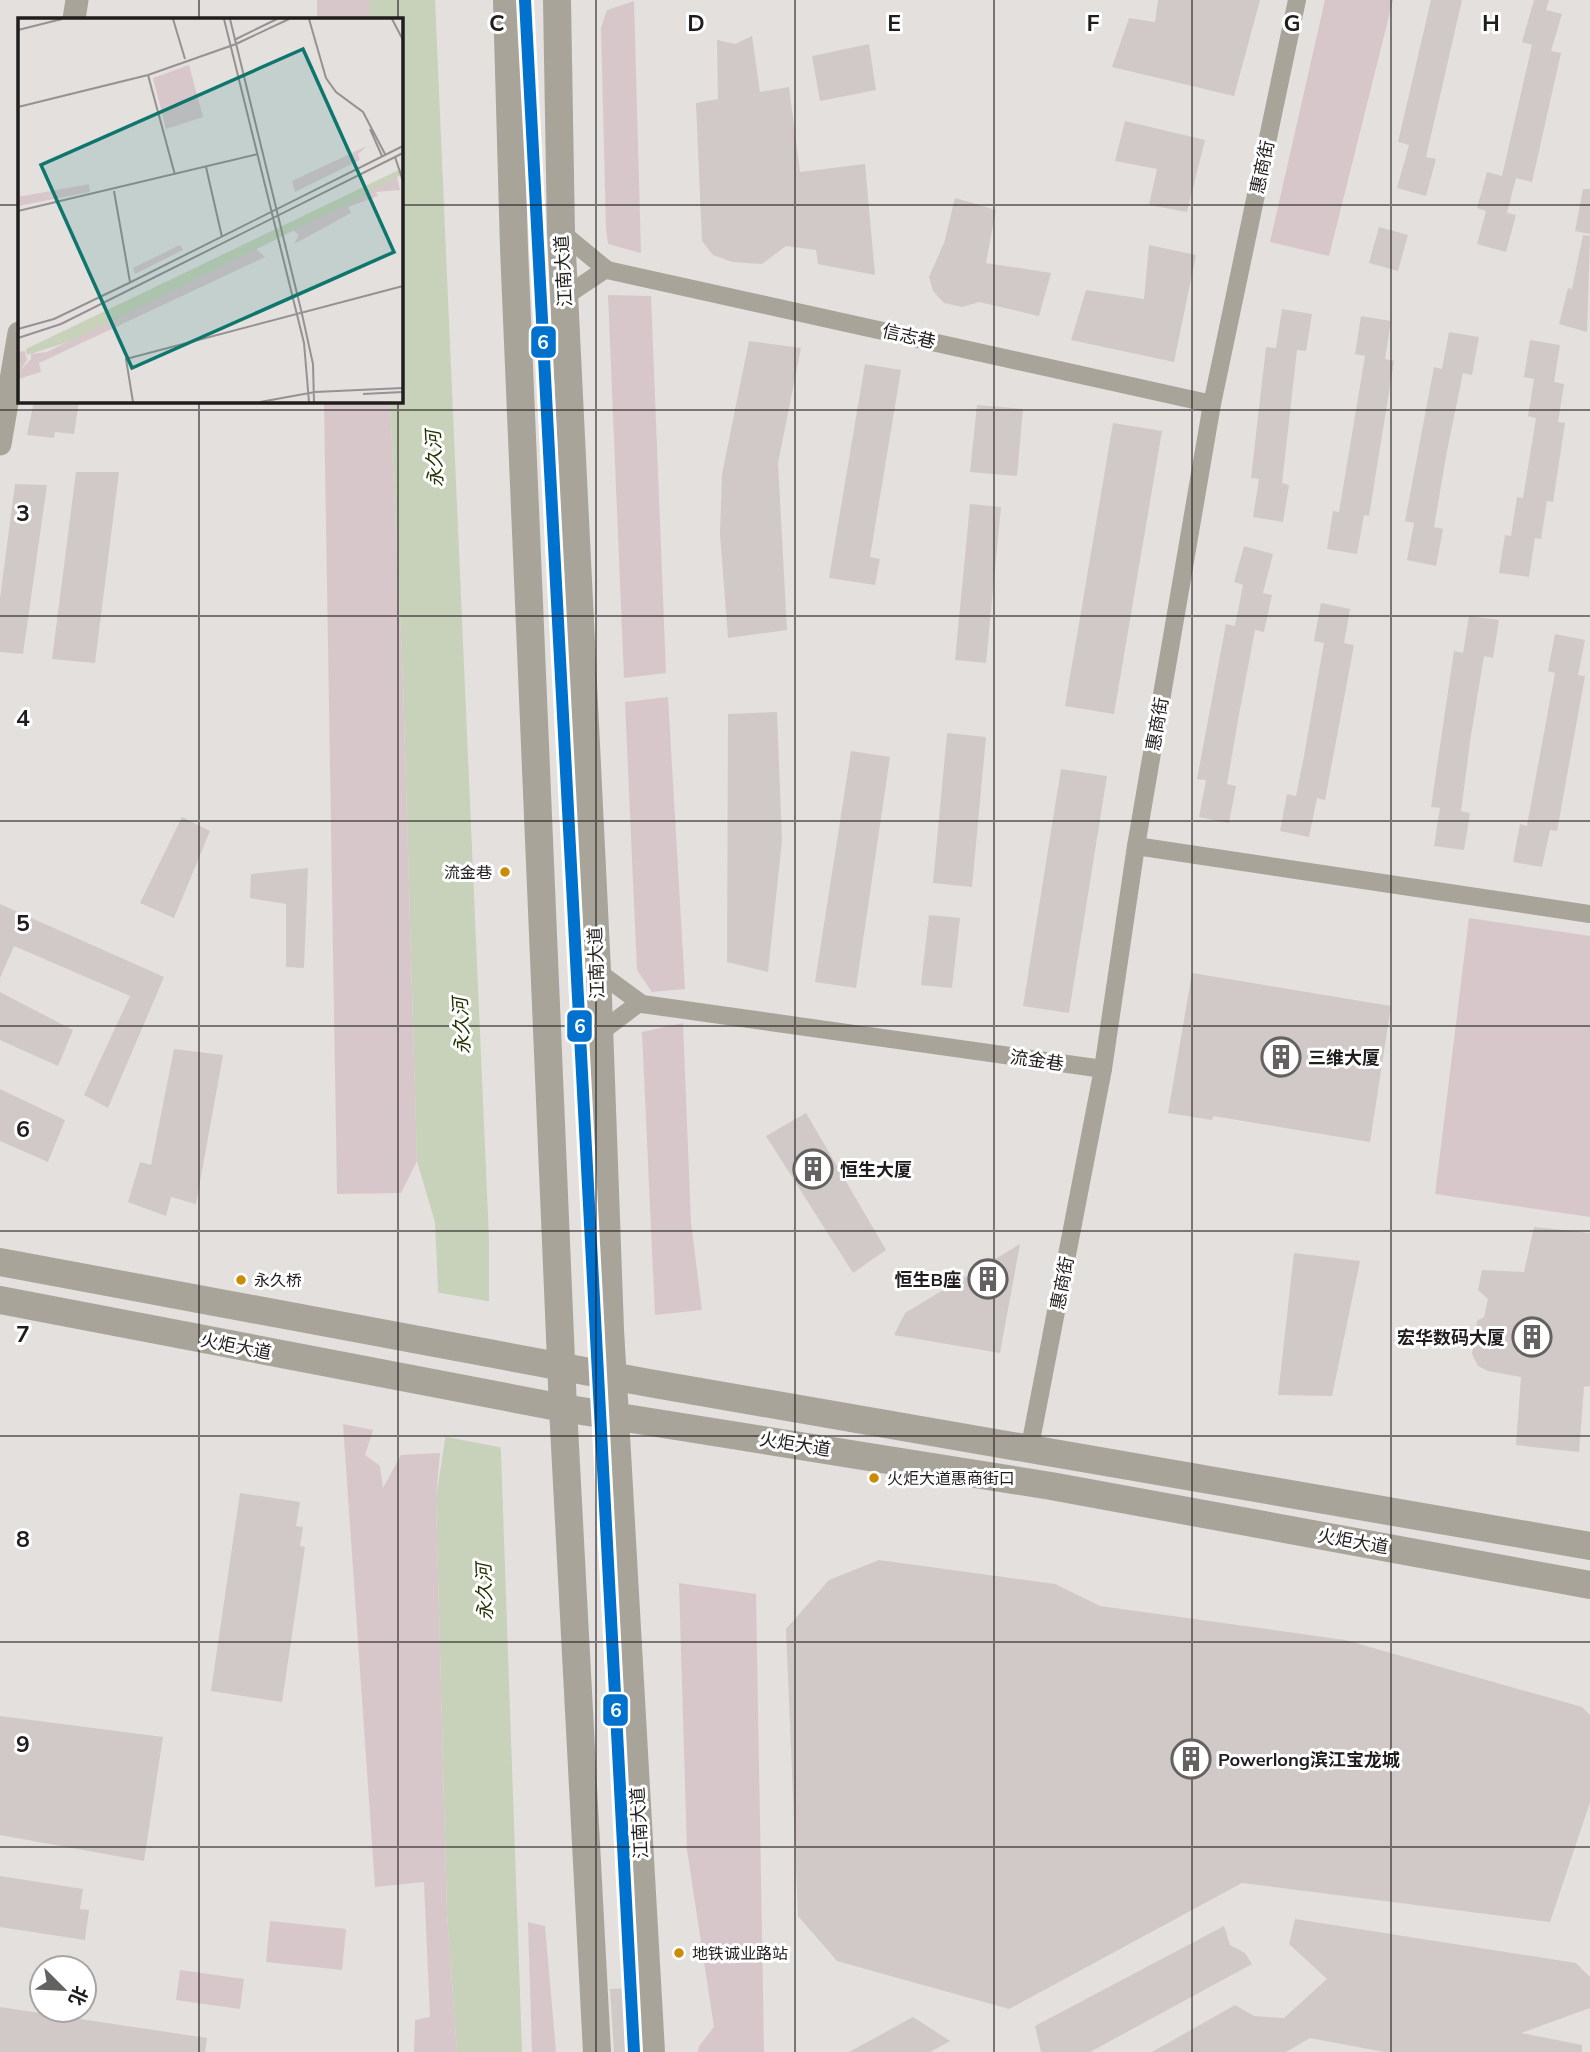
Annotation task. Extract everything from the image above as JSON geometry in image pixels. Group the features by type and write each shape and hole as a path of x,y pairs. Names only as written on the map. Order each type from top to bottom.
{"main road":[{"path":"507,0 514,248 563,1408 597,2052"},
{"name":"江南大道","path":"557,0 561,232 597,971 613,1376 651,2052"},
{"name":"火炬大道","path":"0,1262 411,1340 1029,1451 1590,1546"},
{"name":"火炬大道","path":"0,1300 563,1408 1051,1486 1590,1585"}],"street":[{"path":"74,18 77,0"},
{"name":"惠商街","path":"1029,1451 1103,1069 1136,846 1212,404 1297,0"},
{"name":"信志巷","path":"561,232 606,269 1212,404"},
{"path":"564,297 606,269"},
{"path":"0,444 18,339"},
{"path":"1136,846 1590,914"},
{"name":"流金巷","path":"597,971 639,1003 1103,1069"},
{"path":"598,1034 639,1003"}],"shaded area":[{"path":"317,0 369,0 369,18 317,18"},
{"path":"1325,0 1393,0 1329,256 1270,242"},
{"path":"634,1 641,253 608,244 606,229 601,28 607,10"},
{"path":"608,295 651,296 666,673 624,678"},
{"path":"324,402 390,402 403,680 417,1161 401,1193 337,1194"},
{"path":"668,697 685,989 652,992 637,970 625,702"},
{"path":"1469,918 1590,936 1590,1217 1435,1194"},
{"path":"683,1023 691,1223 702,1310 655,1315 642,1032"},
{"path":"343,1424 373,1430 365,1455 380,1466 383,1488 401,1455 440,1453 436,1498 447,1914 457,2052 414,2052 415,2020 430,2017 424,1882 375,1887"},
{"path":"679,1583 756,1594 764,2052 698,2052 699,2046 714,2027 687,1850"},
{"path":"270,1921 346,1929 342,1970 266,1962"},
{"path":"528,1922 545,1926 556,2052 532,2052"},
{"path":"180,1970 244,1979 240,2009 176,2000"}],"water":[{"name":"永久河","path":"369,0 435,0 489,1240 489,1316 500,1426 522,2052 457,2052 447,1914 436,1498 449,1414 439,1312 435,1222 417,1161 403,680 390,402 402,402 402,18 369,18"}],"pier":[{"path":"435,1292 493,1302 504,1448 441,1436 445,1414"}],"building":[{"path":"1158,0 1260,0 1234,96 1112,67 1129,18 1155,22"},
{"path":"1431,0 1462,0 1426,157 1436,159 1426,196 1397,188 1409,145 1398,142"},
{"path":"1534,0 1549,0 1546,10 1562,14 1551,51 1561,53 1532,182 1516,178 1507,213 1516,215 1506,252 1477,244 1486,211 1477,208 1487,172 1502,176 1532,45 1522,42"},
{"path":"752,36 760,92 789,87 800,172 865,164 875,275 818,264 816,250 786,246 762,264 732,262 713,255 702,241 696,103 718,99 717,40 735,44"},
{"path":"869,44 876,90 820,101 812,56"},
{"path":"1125,121 1205,140 1187,212 1149,205 1157,169 1115,161"},
{"path":"1583,189 1590,189 1590,234 1575,231"},
{"path":"955,198 996,210 986,263 1051,273 1039,316 979,302 962,307 944,303 933,291 929,277 944,243"},
{"path":"1379,227 1408,235 1398,271 1369,263"},
{"path":"1583,235 1590,236 1587,332 1559,324 1568,288 1572,289"},
{"path":"1149,245 1196,255 1174,362 1071,340 1086,290 1144,299"},
{"path":"1282,309 1312,314 1306,351 1297,350 1282,483 1289,485 1283,522 1253,517 1259,479 1251,478 1266,347 1276,348"},
{"path":"1361,316 1391,321 1385,359 1394,361 1369,516 1364,515 1357,554 1327,549 1333,511 1339,512 1365,356 1355,354"},
{"path":"1449,332 1479,337 1472,375 1463,373 1447,451 1434,527 1443,529 1436,566 1407,560 1414,523 1405,521 1434,367 1442,369"},
{"path":"1530,340 1560,345 1554,382 1564,384 1558,422 1565,423 1553,502 1547,501 1541,539 1535,538 1529,577 1499,573 1505,535 1511,536 1517,497 1523,498 1536,418 1528,416 1534,379 1524,377"},
{"path":"749,341 801,348 778,463 787,630 728,638 720,534 722,474"},
{"path":"865,364 901,370 870,557 880,559 875,585 829,578"},
{"path":"34,402 79,402 74,434 55,432 54,438 27,435"},
{"path":"977,405 1023,409 1017,476 970,472"},
{"path":"1113,423 1162,431 1114,714 1065,706"},
{"path":"76,472 119,472 95,663 52,659"},
{"path":"15,484 47,485 23,654 0,652 0,598"},
{"path":"970,504 1001,507 986,663 955,660"},
{"path":"1244,546 1273,554 1263,593 1272,595 1264,632 1255,630 1240,709 1227,784 1236,786 1229,823 1199,817 1206,780 1197,779 1226,624 1235,626 1243,585 1234,582"},
{"path":"1321,603 1350,609 1344,643 1354,645 1325,800 1317,798 1309,837 1280,831 1287,794 1296,796 1304,756 1324,643 1314,641"},
{"path":"1469,616 1499,620 1493,658 1484,656 1471,735 1461,811 1470,813 1464,850 1434,846 1440,808 1431,807 1454,651 1463,653"},
{"path":"1555,634 1585,640 1578,675 1585,676 1557,831 1550,830 1542,867 1513,862 1520,824 1527,826 1555,673 1548,671"},
{"path":"777,712 782,841 768,972 727,962 728,714"},
{"path":"947,733 986,737 972,887 933,883"},
{"path":"851,751 890,757 856,988 815,982"},
{"path":"1061,769 1107,776 1069,1013 1023,1006"},
{"path":"182,817 210,831 174,918 140,903"},
{"path":"308,868 304,968 286,967 286,904 250,898 251,874"},
{"path":"0,904 164,977 108,1108 84,1095 130,996 14,946 0,978"},
{"path":"929,915 960,918 952,988 921,985"},
{"name":"三维大厦","path":"1192,973 1391,1006 1370,1142 1213,1116 1212,1120 1168,1113"},
{"path":"0,992 73,1030 58,1066 0,1040"},
{"path":"174,1049 223,1055 196,1204 171,1197 166,1216 128,1202 140,1162 151,1165"},
{"path":"0,1089 65,1120 48,1162 0,1141"},
{"name":"恒生大厦","path":"806,1113 886,1250 853,1273 766,1136"},
{"name":"宏华数码大厦","path":"1534,1227 1590,1233 1590,1386 1584,1387 1579,1452 1516,1445 1521,1377 1488,1371 1478,1366 1472,1354 1477,1321 1484,1317 1488,1299 1478,1290 1482,1270 1524,1272"},
{"name":"恒生B座","path":"1020,1244 1000,1353 894,1335 905,1313"},
{"path":"1294,1253 1360,1261 1332,1396 1278,1395"},
{"path":"240,1493 300,1502 296,1526 303,1527 300,1546 305,1547 282,1702 211,1691"},
{"name":"Powerlong滨江宝龙城","path":"879,1560 1055,1584 1100,1606 1345,1640 1582,1707 1590,1715 1590,1802 1550,1922 1242,1883 1009,2009 837,1961 798,1916 786,1629 829,1580"},
{"path":"0,1716 163,1737 144,1861 0,1835"},
{"path":"0,1876 83,1889 80,1909 89,1910 85,1940 0,1927"},
{"path":"1295,1919 1576,1963 1590,1977 1590,2008 1521,2033 1582,2045 1582,2052 1384,2052 1310,2038 1286,2052 1152,2052 1235,2005 1254,2016 1284,2018 1327,1979 1289,1944"},
{"path":"1224,1926 1230,1945 1245,1953 1252,1964 1090,2052 1041,2052 1035,2026"},
{"path":"631,1988 634,2052 614,2052 610,1989"},
{"path":"0,2007 28,2011 28,2024 98,2024 98,2022 207,2038 205,2052 0,2052"},
{"path":"913,2017 950,2041 930,2052 849,2052"}],"transit line":[{"name":"6","path":"525,0 634,2052"}],"place":[{"name":"流金巷","path":"505,872"},
{"name":"三维大厦","path":"1281,1057"},
{"name":"恒生大厦","path":"813,1169"},
{"name":"恒生B座","path":"988,1279"},
{"name":"永久桥","path":"241,1280"},
{"name":"宏华数码大厦","path":"1532,1337"},
{"name":"火炬大道惠商街口","path":"874,1478"},
{"name":"Powerlong滨江宝龙城","path":"1191,1759"},
{"name":"地铁诚业路站","path":"679,1953"}]}
